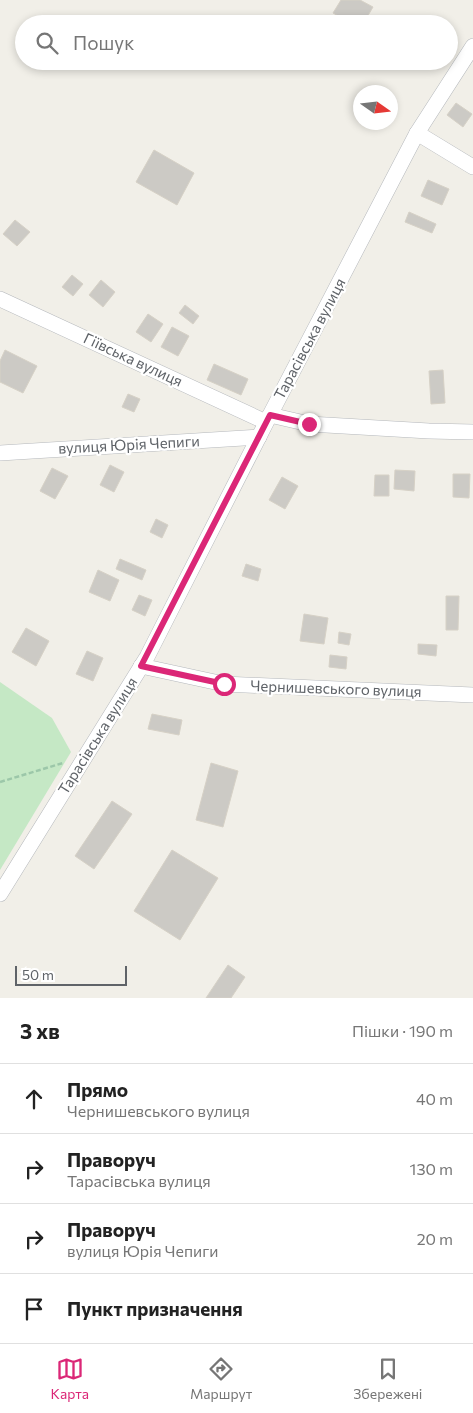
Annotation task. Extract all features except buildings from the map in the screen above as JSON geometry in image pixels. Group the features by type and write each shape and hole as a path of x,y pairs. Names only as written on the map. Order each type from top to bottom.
{"street":[{"name":"Тарасівська вулиця","path":"458,69 473,46"},
{"name":"Тарасівська вулиця","path":"0,894 141,666 417,133 458,70"},
{"path":"417,133 473,167"},
{"name":"Гіївська вулиця","path":"0,299 268,419"},
{"path":"268,419 309,424 473,432"},
{"name":"вулиця Юрія Чепиги","path":"0,452 259,436"},
{"name":"Чернишевського вулиця","path":"141,666 224,684 473,695"}],"path":[{"path":"0,782 85,756"}],"green space":[{"path":"0,682 52,718 71,752 0,870"}],"route":[{"path":"224,684 141,666 270,415 309,424"}]}
